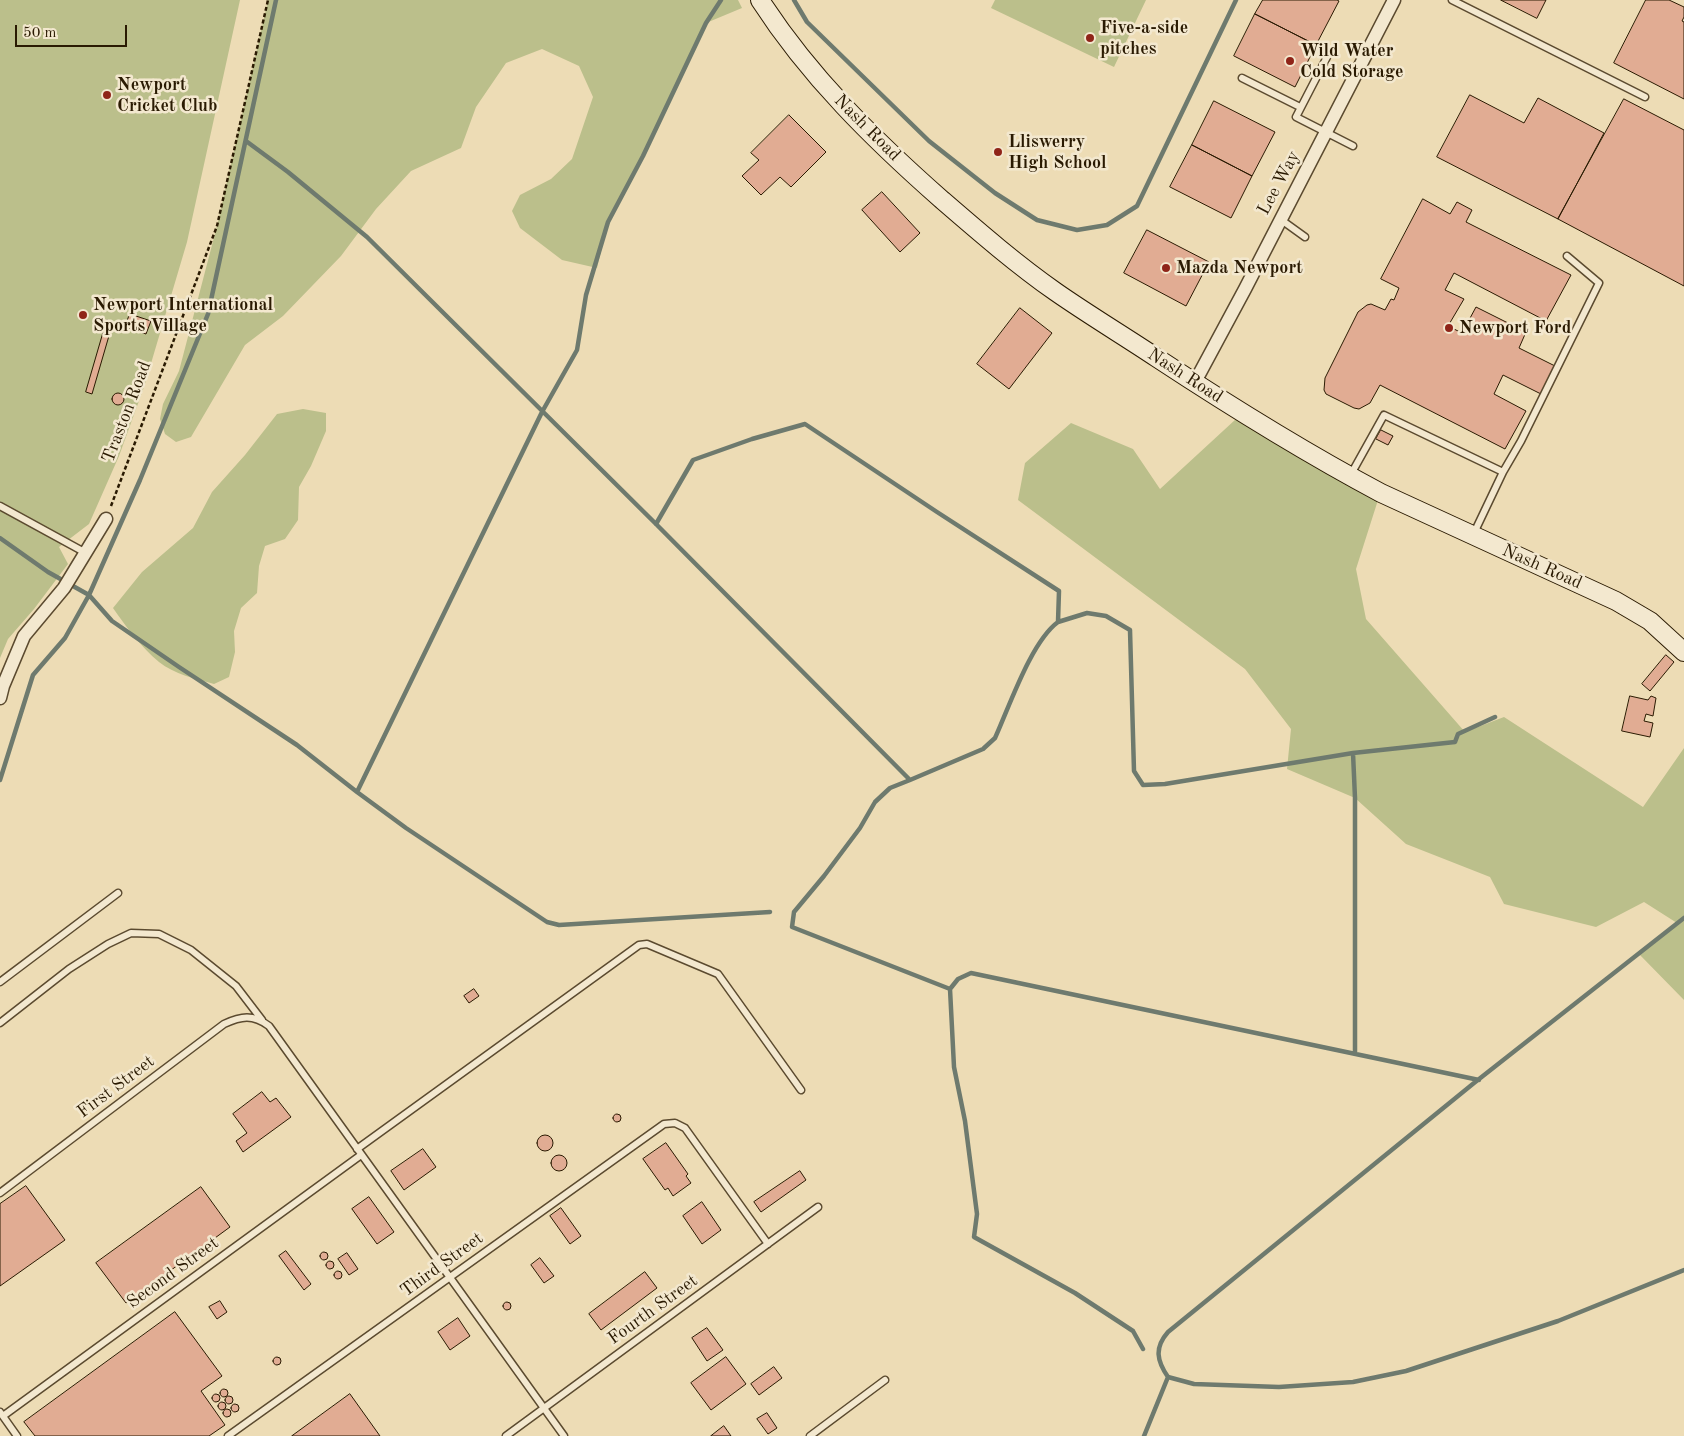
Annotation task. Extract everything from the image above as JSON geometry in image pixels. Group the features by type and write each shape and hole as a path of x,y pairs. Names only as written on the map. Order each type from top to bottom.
{"street":[{"name":"Nash Road","path":"760,0 816,76 854,119 984,237 1056,292 1284,439 1350,477 1381,494 1616,601 1650,621 1684,652"},
{"name":"Lee Way","path":"1194,382 1394,0"},
{"path":"0,698 3,686 24,636 64,588 106,519"}],"lane":[{"path":"1452,0 1645,97"},
{"path":"1327,57 1296,117 1353,146"},
{"path":"1242,78 1300,108"},
{"path":"1280,219 1305,237"},
{"path":"1472,536 1502,472 1521,441 1599,283 1567,256"},
{"path":"1350,477 1384,415 1502,472"},
{"path":"0,506 86,552"},
{"path":"0,982 118,893"},
{"path":"0,1023 69,969 108,944 131,933 159,934 191,950 236,986 262,1020 269,1026 564,1436"},
{"path":"357,1149 638,945 647,944 718,974 801,1090"},
{"name":"First Street","path":"0,1193 224,1024 238,1017 255,1017 262,1020"},
{"name":"Third Street","path":"228,1436 664,1124 675,1123 685,1128 768,1244"},
{"name":"Second Street","path":"1,1414 361,1155"},
{"name":"Fourth Street","path":"506,1436 818,1207"},
{"path":"810,1436 885,1380"},
{"path":"1,1414 17,1436"}],"path":[{"name":"Traston Road","path":"106,519 216,226 268,0"}],"green space":[{"name":"Newport International Sports Village","path":"0,0 240,0 187,242 144,387 119,456 89,524 59,547 68,564 34,609 8,639 0,658"},
{"path":"268,0 738,0 742,8 706,23 643,156 608,222 597,268 562,260 520,228 512,211 520,195 551,179 572,159 593,97 579,66 542,49 506,63 476,107 461,148 411,171 376,209 341,256 283,316 245,345 191,437 176,442 165,434 160,419 163,404 179,371 217,226"},
{"name":"Five-a-side pitches","path":"995,0 1146,0 1114,67 991,8"},
{"path":"303,409 326,413 326,431 311,466 299,487 298,520 285,539 265,546 259,566 257,593 241,608 234,631 235,652 229,677 214,684 171,670 146,650 113,608 142,572 193,528 212,492 245,455 277,414"},
{"path":"1236,419 1378,500 1356,569 1366,619 1465,732 1504,717 1643,807 1684,748 1684,1000 1639,954 1677,923 1644,902 1596,927 1504,904 1490,877 1406,844 1355,798 1287,769 1291,729 1245,669 1018,500 1025,463 1071,423 1133,449 1160,489"}],"building":[{"path":"1263,0 1339,1 1316,45 1255,14"},
{"path":"1501,0 1546,0 1537,18"},
{"path":"1646,0 1669,0 1684,7 1682,21 1684,22 1684,99 1614,63"},
{"path":"1255,14 1316,45 1295,87 1234,56"},
{"path":"1470,95 1524,123 1538,98 1604,133 1558,219 1437,157"},
{"path":"1624,99 1684,130 1684,286 1558,219"},
{"path":"1214,101 1275,132 1252,176 1192,145"},
{"path":"789,115 826,152 791,187 780,177 761,195 742,176 759,160 751,153"},
{"path":"1192,145 1252,176 1231,218 1170,187"},
{"path":"882,192 920,233 900,252 862,210"},
{"path":"1423,199 1450,214 1457,202 1472,210 1466,222 1571,275 1546,321 1454,273 1445,290 1464,299 1448,326 1462,333 1476,307 1526,332 1519,348 1555,366 1541,394 1503,375 1494,394 1526,411 1505,449 1380,385 1370,403 1359,409 1326,394 1324,390 1325,378 1358,312 1371,304 1385,310 1391,299 1394,300 1399,288 1381,279"},
{"path":"1147,230 1209,262 1186,306 1124,273"},
{"path":"1020,308 1052,333 1009,389 977,364"},
{"path":"130,314 151,321 146,334 125,327"},
{"path":"107,320 113,322 92,394 86,392"},
{"path":"116,393 120,393 124,399 120,405 116,405 112,401 112,397"},
{"path":"1381,430 1393,436 1388,445 1376,439"},
{"path":"1666,655 1674,662 1650,691 1642,684"},
{"path":"1630,696 1648,700 1651,696 1656,698 1653,716 1646,714 1644,721 1653,723 1650,737 1622,731"},
{"path":"474,989 479,996 469,1003 464,996"},
{"path":"262,1092 270,1102 276,1098 291,1117 243,1152 236,1141 247,1133 233,1114"},
{"path":"617,1114 621,1118 617,1122 613,1118"},
{"path":"542,1135 548,1135 553,1140 551,1149 542,1151 537,1146 537,1140"},
{"path":"666,1143 688,1174 686,1176 691,1183 673,1196 668,1188 665,1190 643,1159"},
{"path":"423,1149 436,1167 404,1190 391,1171"},
{"path":"556,1155 562,1155 567,1160 565,1169 556,1171 551,1166 551,1160"},
{"path":"800,1171 806,1180 761,1212 754,1202"},
{"path":"26,1186 65,1240 0,1286 0,1204"},
{"path":"201,1187 230,1227 126,1303 96,1263"},
{"path":"369,1197 394,1232 377,1244 352,1209"},
{"path":"702,1202 721,1230 702,1244 683,1216"},
{"path":"561,1208 581,1236 570,1244 550,1216"},
{"path":"286,1251 311,1284 304,1290 279,1256"},
{"path":"324,1252 328,1256 324,1260 320,1256"},
{"path":"347,1253 358,1269 349,1275 338,1259"},
{"path":"540,1258 554,1276 544,1283 531,1265"},
{"path":"330,1261 334,1265 330,1269 326,1265"},
{"path":"338,1271 342,1275 338,1279 334,1275"},
{"path":"645,1272 657,1288 601,1330 589,1314"},
{"path":"220,1301 227,1312 217,1319 209,1307"},
{"path":"507,1302 511,1306 507,1310 503,1306"},
{"path":"175,1312 222,1376 201,1391 225,1425 209,1436 35,1436 24,1422"},
{"path":"458,1318 470,1336 450,1350 438,1332"},
{"path":"707,1328 723,1350 707,1361 692,1338"},
{"path":"277,1357 281,1361 277,1365 273,1361"},
{"path":"726,1357 746,1384 711,1410 691,1383"},
{"path":"774,1367 782,1378 759,1395 751,1384"},
{"path":"224,1389 228,1393 224,1397 220,1393"},
{"path":"216,1394 220,1398 216,1402 212,1398"},
{"path":"350,1394 380,1436 292,1436"},
{"path":"229,1396 233,1400 229,1404 225,1400"},
{"path":"222,1402 226,1406 222,1410 218,1406"},
{"path":"235,1404 239,1408 235,1412 231,1408"},
{"path":"227,1409 231,1413 227,1417 223,1413"},
{"path":"767,1413 777,1428 768,1434 757,1419"},
{"path":"724,1426 731,1436 711,1436"}],"waterway":[{"path":"276,0 208,314 140,480 89,595 112,621 297,745 357,792"},
{"path":"721,0 706,23 643,156 608,222 586,295 577,350 542,412 357,792 406,828 547,922 559,925 770,912"},
{"path":"794,0 807,22 929,141 995,193 1037,220 1077,230 1107,225 1137,206 1236,0"},
{"path":"246,141 288,172 367,237 910,780 890,788 875,802 860,828 794,912 792,927 950,989 958,979 971,973 1479,1080"},
{"path":"656,524 693,460 752,439 805,424 1059,591 1058,622 1048,631 1030,659 995,738 983,749 910,780"},
{"path":"0,538 48,572 89,595 65,638 33,675 0,780"},
{"path":"1058,622 1087,613 1106,616 1130,630 1134,771 1143,785 1165,784 1353,753 1455,742 1458,734 1495,717"},
{"path":"1353,753 1355,798 1355,1054"},
{"path":"1684,918 1474,1083 1168,1332 1159,1349 1159,1360 1168,1377 1194,1384 1279,1387 1353,1382 1406,1371 1558,1321 1684,1270"},
{"path":"950,989 954,1067 965,1121 977,1214 974,1237 1075,1293 1133,1331 1143,1349"},
{"path":"1144,1436 1168,1377"}],"place":[{"name":"Five-a-side pitches","path":"1090,38"},
{"name":"Wild Water Cold Storage","path":"1290,61"},
{"name":"Newport Cricket Club","path":"107,95"},
{"name":"Lliswerry High School","path":"998,152"},
{"name":"Mazda Newport","path":"1166,268"},
{"name":"Newport International Sports Village","path":"83,315"},
{"name":"Newport Ford","path":"1449,328"}]}
